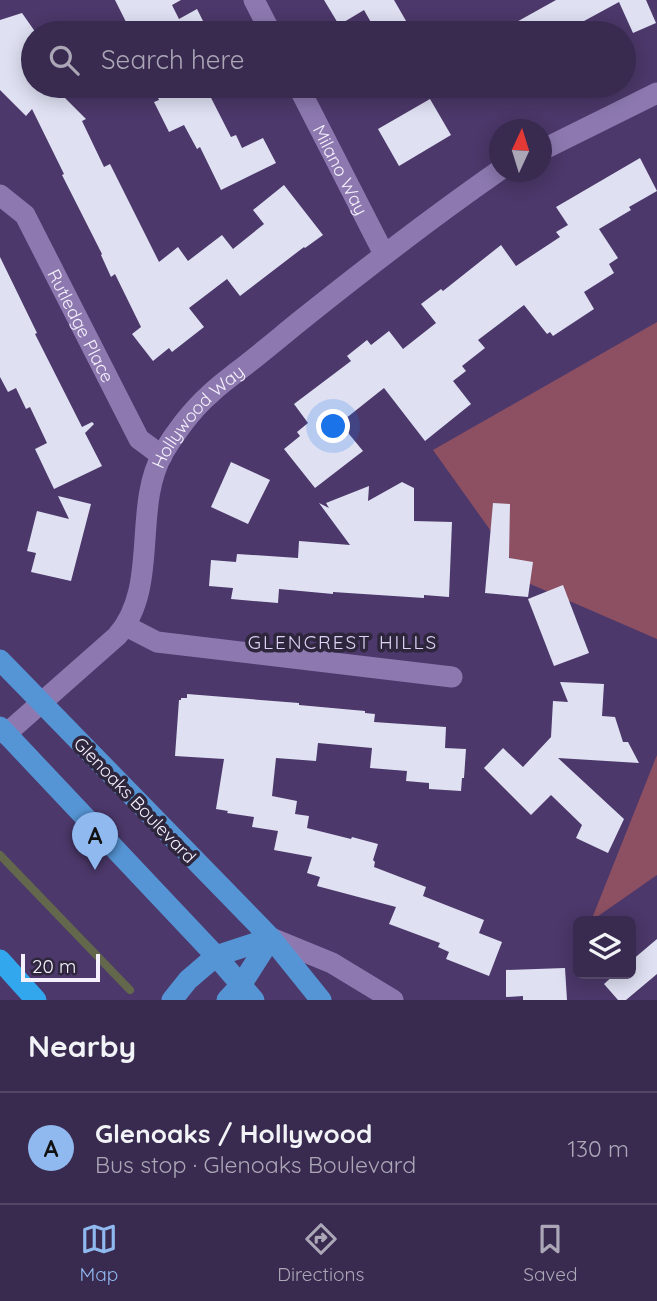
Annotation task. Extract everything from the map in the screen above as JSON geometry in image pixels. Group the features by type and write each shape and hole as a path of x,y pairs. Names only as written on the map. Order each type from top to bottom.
{"highway":[{"path":"0,960 35,997"}],"main road":[{"name":"Glenoaks Boulevard","path":"0,660 271,938 321,1000"},
{"path":"3,730 216,956 241,995 271,938"},
{"path":"172,1000 188,980 216,956 271,938"}],"street":[{"path":"254,0 265,21"},
{"path":"552,145 657,93"},
{"name":"Milano Way","path":"304,98 384,254"},
{"name":"Hollywood Way","path":"3,730 41,703 126,626 139,592 149,499 154,477 162,456 178,430 208,395 384,254 489,177"},
{"name":"Rutledge Place","path":"0,195 25,215 139,439 162,456"},
{"path":"126,626 157,642 452,677"},
{"path":"271,938 332,963 393,1000"}],"shaded area":[{"path":"657,322 657,639 528,583 433,450"},
{"path":"657,755 657,875 598,916 593,916"}],"building":[{"path":"115,0 181,0 172,5 179,19 197,9 203,21 126,21"},
{"path":"324,0 394,0 406,21 370,21 364,10 346,21 337,21"},
{"path":"556,0 646,0 656,23 636,32 636,21 628,21 619,2 584,21 518,21"},
{"path":"22,13 28,21 21,21 21,98 65,98 86,119 82,121 104,167 110,164 159,262 178,247 188,261 222,235 233,249 264,224 253,210 284,185 323,235 240,296 227,279 189,308 204,327 172,352 169,348 153,361 132,334 141,327 115,274 111,277 32,109 26,116 0,90 0,20"},
{"path":"158,98 211,98 231,137 236,135 242,148 263,138 276,163 221,190 200,147 197,149 184,125 169,132 154,102"},
{"path":"430,99 451,135 399,166 378,129"},
{"path":"640,158 657,191 599,229 618,258 609,264 614,273 584,292 594,309 553,336 550,332 547,334 524,305 478,340 485,348 462,366 466,371 453,381 471,404 425,441 384,388 340,423 363,451 315,488 284,449 300,436 297,432 308,423 294,404 351,361 347,356 367,340 371,345 389,331 403,349 436,323 421,304 441,289 443,291 501,245 516,266 560,237 556,232 568,225 556,207"},
{"path":"0,257 82,427 92,422 94,424 85,433 102,466 54,489 35,449 47,443 30,407 26,409 16,388 8,392 0,377"},
{"path":"231,462 270,480 248,524 211,507"},
{"path":"402,482 414,488 414,521 452,522 449,597 333,594 279,589 278,603 231,599 233,588 209,586 211,560 236,562 237,554 298,558 299,541 350,545 319,503 329,508 326,503 369,486 368,501"},
{"path":"58,496 91,504 71,581 31,572 36,553 27,551 37,511 69,519"},
{"path":"493,503 510,504 509,558 533,562 528,597 485,593"},
{"path":"563,585 589,653 554,666 528,599"},
{"path":"560,682 604,684 602,716 615,717 623,742 628,742 639,763 558,758 624,819 608,853 576,838 582,825 551,795 531,815 484,768 503,748 523,767 551,737 553,701 568,702"},
{"path":"187,694 365,711 375,714 374,722 446,727 445,748 466,749 461,791 429,789 429,783 406,781 407,771 370,768 372,748 318,743 316,761 276,758 272,796 297,801 295,814 309,816 307,828 378,844 373,860 374,867 426,887 423,896 484,920 479,933 502,942 489,976 446,959 449,952 438,947 440,943 389,924 396,907 317,886 320,877 307,873 312,857 274,850 278,831 252,827 254,817 216,809 224,759 175,756 179,700 187,698"},
{"path":"657,939 657,974 626,1000 618,1000 604,984 610,979 636,979 636,957"},
{"path":"565,968 567,1000 523,1000 523,996 506,997 506,970"}],"waterway":[{"path":"0,855 130,990"}],"place":[{"name":"Glenoaks / Hollywood","path":"95,870"}],"district":[{"name":"GLENCREST HILLS","path":"343,642"}]}
